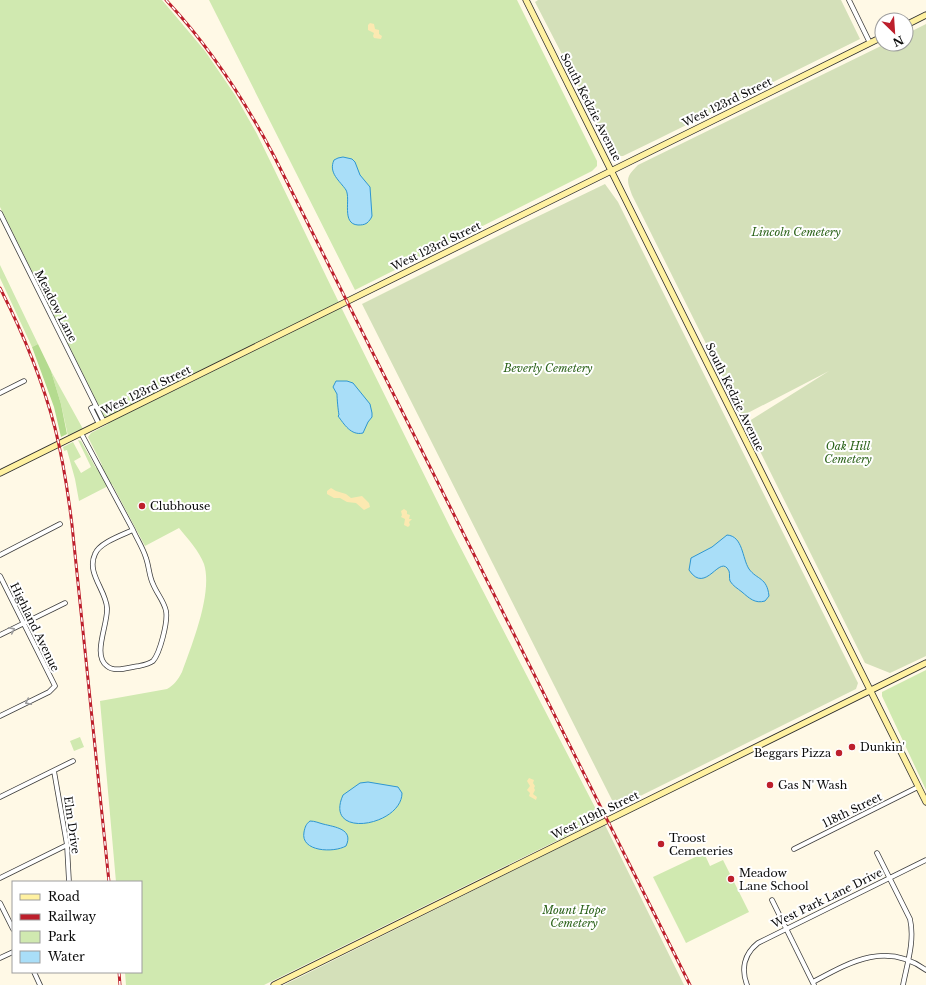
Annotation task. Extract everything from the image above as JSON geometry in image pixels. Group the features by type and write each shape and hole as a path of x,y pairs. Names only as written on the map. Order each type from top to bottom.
{"street":[{"name":"South Kedzie Avenue","path":"526,0 926,802"},
{"path":"850,0 870,42"},
{"path":"914,21 926,15"},
{"name":"West 123rd Street","path":"0,473 874,40"},
{"name":"Meadow Lane","path":"0,213 102,423"},
{"path":"0,393 24,381"},
{"path":"81,433 133,530 146,557 153,584 164,602 166,613 166,620 157,655 152,662 144,665 113,670 105,666 100,651 107,620 107,607 94,573 92,560 98,548 133,530"},
{"path":"0,554 60,524"},
{"name":"Highland Avenue","path":"0,576 55,686 49,692 0,716"},
{"path":"0,635 65,603"},
{"name":"West 119th Street","path":"274,985 926,663"},
{"path":"0,797 74,761"},
{"name":"Elm Drive","path":"54,771 66,845 69,881"},
{"name":"118th Street","path":"794,849 918,787"},
{"path":"0,878 66,845"},
{"path":"877,853 910,919 912,928 912,937 903,985"},
{"name":"West Park Lane Drive","path":"747,985 744,972 745,962 750,950 758,943 785,928 926,860"},
{"path":"772,900 814,983 843,966 872,956 884,955 908,960 926,970"},
{"path":"0,903 12,927"},
{"path":"0,958 12,952"},
{"path":"34,973 40,985"}],"green space":[{"path":"0,0 162,0 205,51 235,95 257,134 453,533 601,819 264,985 126,985 125,973 142,973 142,881 116,881 100,701 167,689 176,682 182,672 196,633 204,604 206,576 204,564 199,554 179,528 145,546 112,484 79,501 67,450 64,451 63,447 73,442 81,457 74,461 81,473 91,467 78,440 81,441 96,468 102,465 88,437 91,433 108,424 0,207"},
{"path":"209,0 517,0 597,161 597,166 592,171 355,290"},
{"path":"538,0 841,0 860,39 656,140 623,156 619,156 613,153 535,2"},
{"name":"Lincoln Cemetery","path":"926,24 926,656 890,673 865,663 746,423 829,371 742,416 632,195 628,178 631,172 638,165 874,49 874,52 914,52 914,30"},
{"name":"Beverly Cemetery","path":"605,184 618,202 858,683 856,689 616,808 362,304"},
{"path":"0,265 38,344 32,347 0,278"},
{"path":"38,344 51,371 61,404 67,434 61,437 54,407 32,347"},
{"path":"51,371 83,429 68,436 61,404"},
{"path":"926,670 926,790 882,696 882,692"},
{"path":"80,737 84,747 74,751 70,741"},
{"name":"Mount Hope Cemetery","path":"605,825 684,985 284,985"},
{"path":"704,853 710,866 723,860 749,912 686,943 653,877"}],"sand":[{"path":"370,23 374,24 375,29 379,30 379,34 382,36 381,39 374,38 374,33 368,30 368,25"},
{"path":"331,488 346,494 351,498 362,496 369,503 370,507 364,510 356,503 347,502 340,498 334,498 327,494 327,491"},
{"path":"404,509 407,511 407,514 410,515 409,519 412,519 409,522 410,525 408,527 404,525 405,519 401,517 401,511"},
{"path":"529,778 534,780 533,783 535,790 533,794 537,797 536,800 529,796 530,793 527,790 530,786 527,781"}],"water":[{"path":"343,157 352,159 355,162 360,175 370,187 372,216 371,219 364,225 353,224 350,220 348,216 346,190 332,169 334,160"},
{"path":"336,381 347,381 353,383 370,404 372,417 363,433 355,433 351,431 345,426 338,416 337,394 333,387"},
{"path":"727,535 736,539 749,569 766,585 769,596 765,601 758,602 752,600 734,586 730,581 729,571 725,567 721,566 707,577 701,578 695,577 689,570 691,558 712,547"},
{"path":"368,782 398,787 402,793 399,804 390,814 378,820 365,823 353,823 344,818 340,809 343,795 360,783"},
{"path":"310,821 333,826 345,832 348,840 346,846 334,850 326,850 312,847 307,844 304,839 304,832"}],"railway":[{"path":"166,0 212,55 263,135 690,985"},
{"path":"0,288 24,339 38,374 50,410 63,464 72,525 109,881"},
{"path":"119,973 120,985"}],"place":[{"name":"Clubhouse","path":"142,506"},
{"name":"Dunkin'","path":"852,747"},
{"name":"Beggars Pizza","path":"839,753"},
{"name":"Gas N' Wash","path":"770,785"},
{"name":"Troost Cemeteries","path":"661,844"},
{"name":"Meadow Lane School","path":"731,879"}],"park label":[{"name":"Oak Hill Cemetery","path":"848,452"}]}
